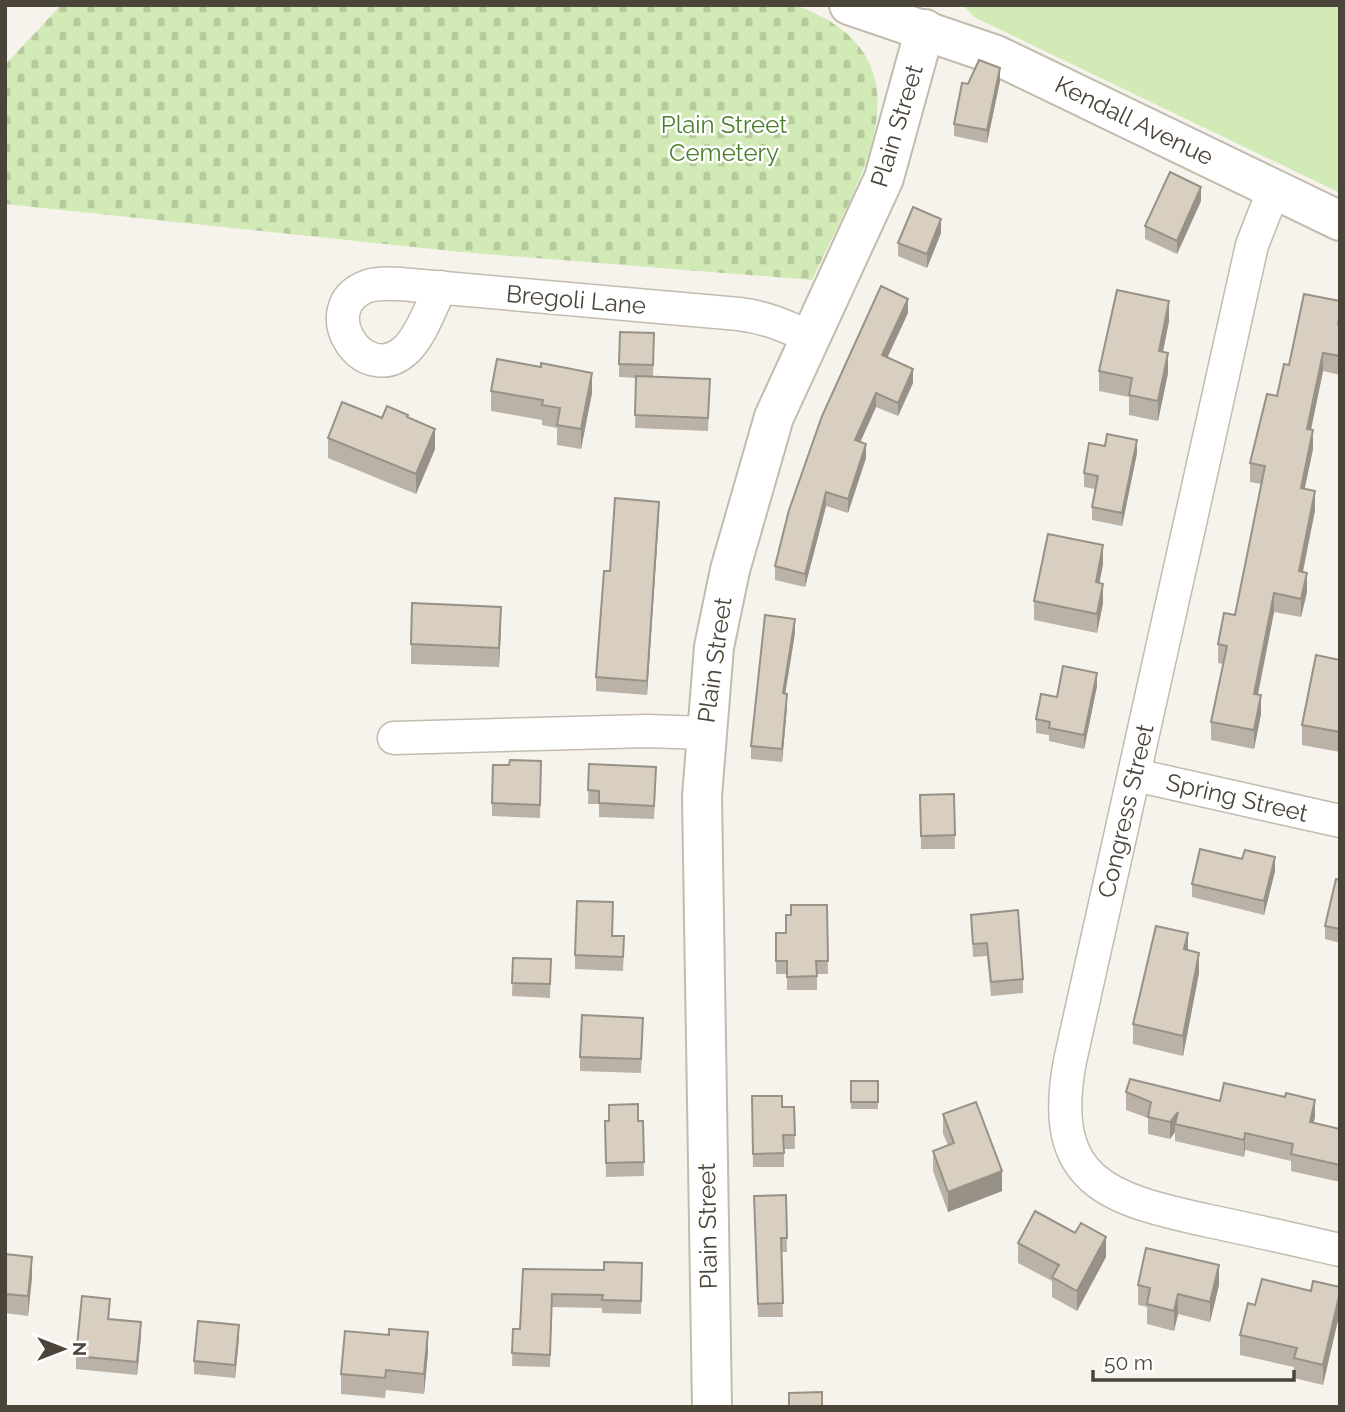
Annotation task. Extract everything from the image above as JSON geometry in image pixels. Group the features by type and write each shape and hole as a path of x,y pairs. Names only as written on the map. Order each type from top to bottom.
{"street":[{"path":"849,5 925,29"},
{"name":"Kendall Avenue","path":"925,29 1053,81 1340,221"},
{"name":"Plain Street","path":"712,1407 702,828 704,733 714,647 730,570 774,417 884,178 925,29"},
{"name":"Congress Street","path":"1274,189 1252,245 1066,1080 1066,1120 1076,1154 1097,1183 1129,1202 1340,1250"},
{"name":"Bregoli Lane","path":"441,287 410,346 398,355 386,359 369,358 350,344 343,326 346,306 358,291 370,285 441,287 753,316 781,324 809,337"},
{"path":"394,738 647,731 704,733"},
{"name":"Spring Street","path":"1135,775 1340,821"}],"green space":[{"name":"Plain Street Cemetery","path":"61,5 795,5 840,28 866,57 877,90 876,126 849,204 812,280 461,252 5,204 5,65"},
{"path":"963,5 1340,5 1340,193 974,17"}],"building":[{"path":"979,60 1000,68 987,130 954,124 962,83 968,84"},
{"path":"1170,172 1201,187 1177,241 1145,226"},
{"path":"913,207 941,219 927,254 898,243"},
{"path":"881,286 908,299 882,355 913,369 898,403 876,393 855,440 866,444 848,499 826,492 805,574 775,566 789,510 822,416"},
{"path":"1117,290 1169,301 1159,351 1168,353 1158,401 1129,395 1132,378 1099,371"},
{"path":"1304,294 1340,301 1340,356 1323,353 1307,429 1313,430 1301,488 1315,491 1299,571 1307,573 1301,599 1274,593 1254,694 1261,695 1254,730 1211,722 1227,646 1218,644 1224,613 1235,615 1265,466 1250,463 1267,394 1277,396 1284,364 1289,365"},
{"path":"620,332 654,333 653,365 619,364"},
{"path":"497,359 541,367 541,363 592,373 581,429 557,425 560,408 542,405 543,400 491,391"},
{"path":"636,376 710,379 708,418 635,415"},
{"path":"342,402 382,418 387,406 435,429 416,474 328,438"},
{"path":"1107,434 1137,440 1122,513 1092,507 1098,476 1084,473 1089,443 1105,446"},
{"path":"615,498 659,502 647,681 596,677 604,571 610,571"},
{"path":"1048,534 1103,545 1096,582 1103,584 1097,614 1034,601"},
{"path":"412,603 501,607 499,648 411,644"},
{"path":"765,615 795,619 783,693 787,694 782,749 751,746"},
{"path":"1316,655 1340,660 1340,732 1302,725"},
{"path":"1063,666 1097,673 1084,735 1049,728 1050,722 1036,719 1041,694 1057,697"},
{"path":"510,760 541,761 540,805 492,803 493,765 509,765"},
{"path":"589,764 656,767 654,806 599,803 599,791 588,790"},
{"path":"954,794 955,835 921,836 920,795"},
{"path":"1200,849 1242,859 1245,850 1275,857 1264,901 1192,884"},
{"path":"1336,879 1340,880 1340,929 1325,926"},
{"path":"577,901 613,902 612,936 624,936 623,957 575,955"},
{"path":"791,905 827,905 828,961 816,961 817,976 787,977 787,961 776,961 776,933 786,933 786,915 791,915"},
{"path":"1018,910 1023,979 991,982 987,943 973,944 971,915"},
{"path":"1156,926 1188,933 1184,949 1199,953 1183,1036 1133,1024"},
{"path":"513,958 551,959 550,984 512,983"},
{"path":"582,1015 643,1018 641,1059 580,1057"},
{"path":"1130,1079 1220,1101 1224,1083 1285,1097 1286,1093 1315,1100 1310,1122 1340,1129 1340,1165 1291,1154 1293,1144 1245,1133 1244,1140 1175,1124 1178,1112 1170,1122 1148,1117 1151,1102 1126,1092"},
{"path":"851,1081 878,1081 878,1102 851,1102"},
{"path":"752,1096 782,1096 782,1107 794,1107 795,1135 783,1135 784,1153 753,1154"},
{"path":"976,1102 1002,1171 948,1192 933,1151 954,1143 943,1114"},
{"path":"638,1104 638,1121 643,1121 644,1162 606,1163 605,1121 609,1121 609,1105"},
{"path":"786,1195 787,1238 781,1238 783,1303 758,1304 754,1196"},
{"path":"1035,1211 1075,1233 1081,1223 1106,1237 1077,1291 1052,1277 1059,1265 1018,1243"},
{"path":"1146,1248 1219,1265 1210,1302 1178,1294 1174,1311 1147,1304 1150,1288 1138,1285"},
{"path":"5,1254 32,1257 28,1296 5,1294"},
{"path":"604,1262 642,1263 641,1301 602,1300 603,1295 552,1294 550,1355 512,1353 513,1329 520,1329 523,1269 604,1270"},
{"path":"1262,1279 1311,1291 1313,1281 1340,1287 1323,1365 1294,1358 1297,1348 1240,1335 1248,1303 1255,1305"},
{"path":"82,1296 110,1299 108,1319 141,1322 137,1362 76,1356"},
{"path":"198,1321 239,1325 235,1365 194,1361"},
{"path":"389,1329 428,1332 424,1374 386,1370 385,1378 341,1374 345,1331 389,1335"},
{"path":"822,1392 822,1407 789,1407 789,1393"}]}
